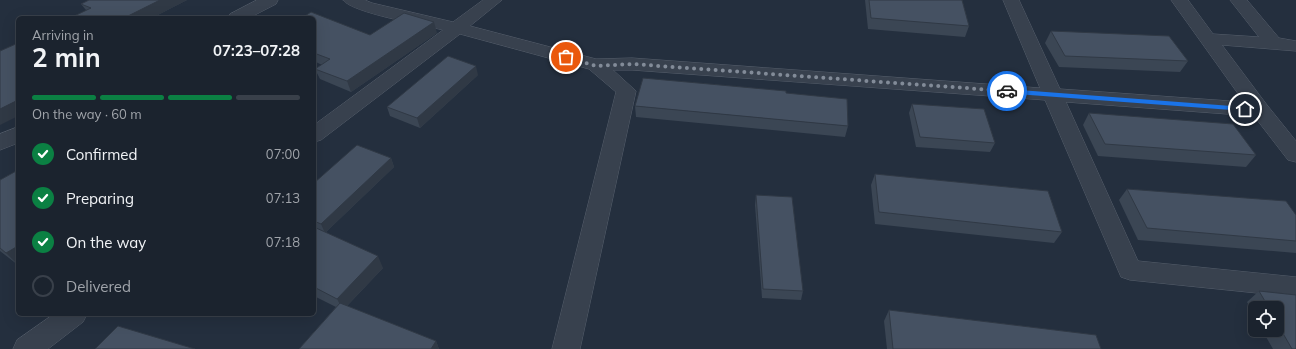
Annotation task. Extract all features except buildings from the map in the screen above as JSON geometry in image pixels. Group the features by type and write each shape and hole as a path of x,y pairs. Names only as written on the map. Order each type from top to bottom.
{"street":[{"path":"240,16 270,0"},
{"path":"351,0 367,7 458,28 596,66 632,64 1260,110"},
{"path":"367,7 383,0"},
{"path":"316,134 494,0"},
{"path":"1010,0 1130,270 1296,287"},
{"path":"1178,0 1260,110 1296,155"},
{"path":"1238,0 1273,43"},
{"path":"1208,39 1296,46"},
{"path":"566,349 626,91 596,66"},
{"path":"0,144 16,135"},
{"path":"27,349 71,316"}],"way so far":[{"path":"566,57 596,66 632,64 1007,91"}],"route":[{"path":"1007,91 1245,109"}]}
